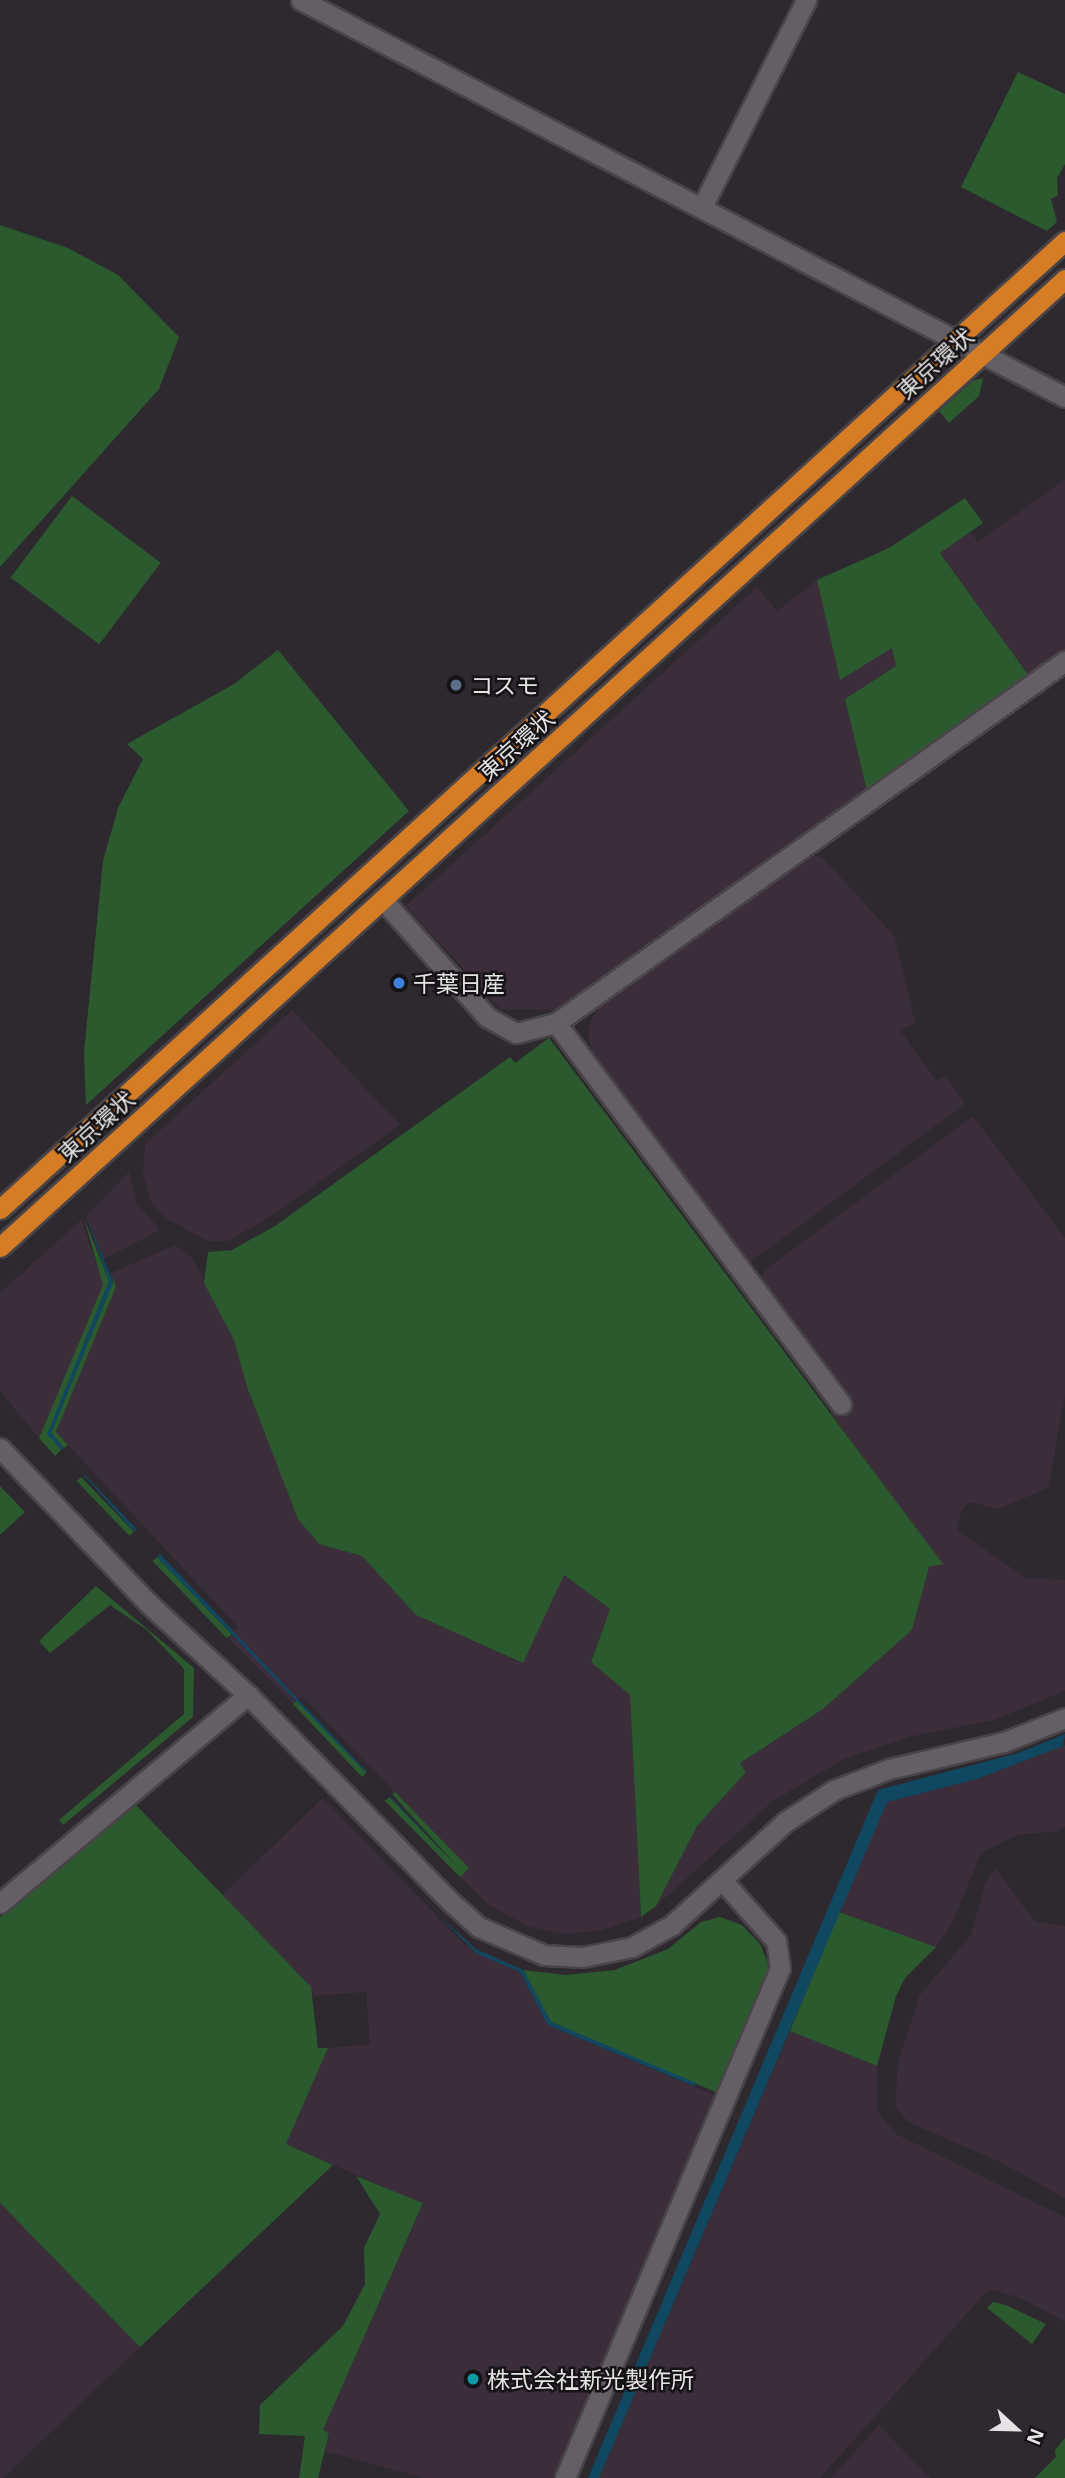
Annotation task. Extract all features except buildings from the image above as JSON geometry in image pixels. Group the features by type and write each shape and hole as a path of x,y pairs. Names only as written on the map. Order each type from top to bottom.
{"highway":[{"name":"東京環状","path":"0,1209 1065,241"},
{"name":"東京環状","path":"0,1247 1065,279"}],"street":[{"path":"301,0 1065,397"},
{"path":"702,207 806,0"},
{"path":"382,899 487,1017 516,1033 556,1023 1065,661"},
{"path":"556,1023 841,1404"},
{"path":"0,1448 149,1604 248,1695 452,1903 479,1927 515,1945 544,1955 583,1958 632,1947 672,1925 785,1822 834,1790 889,1769 1004,1742 1065,1718"},
{"path":"0,1903 248,1695"},
{"path":"565,2478 780,1968 776,1941 722,1880"}],"shaded area":[{"path":"1065,479 1065,650 1029,676 940,552 971,532 978,542"},
{"path":"817,580 840,679 892,647 896,666 845,699 867,791 557,1010 500,1009 406,906 757,587 777,611"},
{"path":"811,854 824,859 895,937 915,1023 900,1030 936,1080 946,1076 965,1104 749,1263 593,1054 588,1036 590,1022 604,1000"},
{"path":"292,1010 400,1125 270,1217 228,1241 211,1242 168,1220 152,1204 143,1174 145,1144"},
{"path":"973,1116 1065,1238 1065,1396 1048,1488 998,1509 971,1502 962,1509 957,1530 1026,1578 1065,1580 1065,1691 994,1720 913,1736 844,1759 773,1801 656,1906 697,1826 746,1772 740,1763 823,1709 912,1630 929,1567 942,1564 830,1412 851,1396 761,1279 765,1270"},
{"path":"129,1172 136,1202 160,1230 104,1259 86,1216"},
{"path":"81,1220 104,1284 39,1438 0,1391 0,1293"},
{"path":"175,1245 192,1257 234,1340 247,1387 319,1544 362,1556 416,1615 522,1663 564,1575 610,1609 591,1661 630,1695 641,1917 600,1931 562,1934 527,1926 489,1905 460,1877 468,1868 302,1696 293,1704 228,1638 238,1627 56,1432 116,1287 111,1273"},
{"path":"1065,1745 1065,1826 1059,1831 1017,1835 981,1853 952,1924 936,1947 839,1912 887,1801 977,1779"},
{"path":"323,1798 461,1941 476,1953 520,1972 548,2025 716,2096 553,2478 424,2478 325,2451 329,2434 323,2430 423,2204 286,2144 328,2048 370,2044 366,1992 313,1996 311,1987 222,1895"},
{"path":"995,1867 1035,1922 1065,1926 1065,2198 998,2161 908,2122 895,2106 898,2063 919,1996 971,1935 985,1884"},
{"path":"790,2031 877,2066 878,2112 896,2134 1065,2217 1065,2321 1020,2298 994,2290 986,2292 820,2478 599,2478"},
{"path":"0,2203 140,2347 3,2478 0,2478"},
{"path":"879,2425 930,2478 831,2478"}],"green space":[{"path":"1018,72 1065,94 1065,164 1057,178 1058,195 1051,199 1057,222 1047,231 961,187"},
{"path":"0,225 68,248 118,275 179,337 159,389 0,567"},
{"path":"983,378 979,396 949,423 939,411 974,380"},
{"path":"72,496 161,563 99,644 11,577"},
{"path":"965,498 983,523 940,553 1029,676 867,791 845,699 896,666 892,648 840,680 817,580 889,548"},
{"path":"278,650 409,811 86,1105 84,1052 103,861 118,808 143,759 127,744 234,684"},
{"path":"549,1038 943,1564 929,1567 912,1630 823,1709 740,1763 746,1772 697,1826 656,1906 641,1917 630,1695 591,1662 610,1609 564,1575 523,1663 416,1615 362,1556 319,1544 298,1519 247,1387 234,1340 204,1283 208,1252 232,1250 275,1226 510,1057 515,1063"},
{"path":"84,1218 109,1281 48,1434 61,1450 55,1456 39,1438 103,1285"},
{"path":"111,1273 116,1287 56,1432 68,1445 64,1448 51,1433 113,1282"},
{"path":"81,1477 134,1532 129,1536 77,1481"},
{"path":"0,1486 25,1512 0,1535"},
{"path":"157,1557 231,1634 227,1638 153,1561"},
{"path":"96,1586 194,1668 193,1717 63,1825 59,1820 184,1714 184,1669 147,1630 110,1605 50,1653 39,1641"},
{"path":"297,1701 367,1772 362,1777 293,1704"},
{"path":"394,1791 469,1868 460,1877 385,1801 389,1797 456,1865 392,1794"},
{"path":"136,1805 311,1987 318,2048 328,2048 286,2144 333,2165 140,2347 0,2203 0,1917"},
{"path":"839,1912 936,1947 905,1978 896,1996 877,2066 790,2031"},
{"path":"720,1917 742,1925 760,1944 770,1968 718,2093 551,2022 523,1970 565,1975 615,1970 668,1949 701,1922"},
{"path":"356,2176 423,2203 323,2430 329,2433 318,2478 299,2478 305,2436 259,2434 260,2405 343,2326 365,2284 364,2248 380,2214"},
{"path":"993,2302 1006,2305 1046,2324 1032,2344 987,2308"},
{"path":"1065,2438 1065,2478 1035,2478 1056,2457 1055,2450"}],"water":[{"path":"86,1216 113,1282 51,1433 86,1476 455,1865 157,1557 47,1434 109,1281"},
{"path":"1065,1734 1063,1746 977,1779 887,1802 599,2478 588,2478 878,1790 1018,1753"},
{"path":"437,1914 476,1949 523,1970 551,2022 696,2083 694,2086 548,2025 520,1972 476,1953"}],"pier":[{"path":"67,1446 87,1472 79,1479 58,1453"},
{"path":"139,1527 162,1552 155,1559 132,1534"},
{"path":"372,1768 395,1792 386,1800 364,1776"}],"place":[{"name":"コスモ","path":"456,685"},
{"name":"千葉日産","path":"399,983"},
{"name":"株式会社新光製作所","path":"473,2379"}]}
